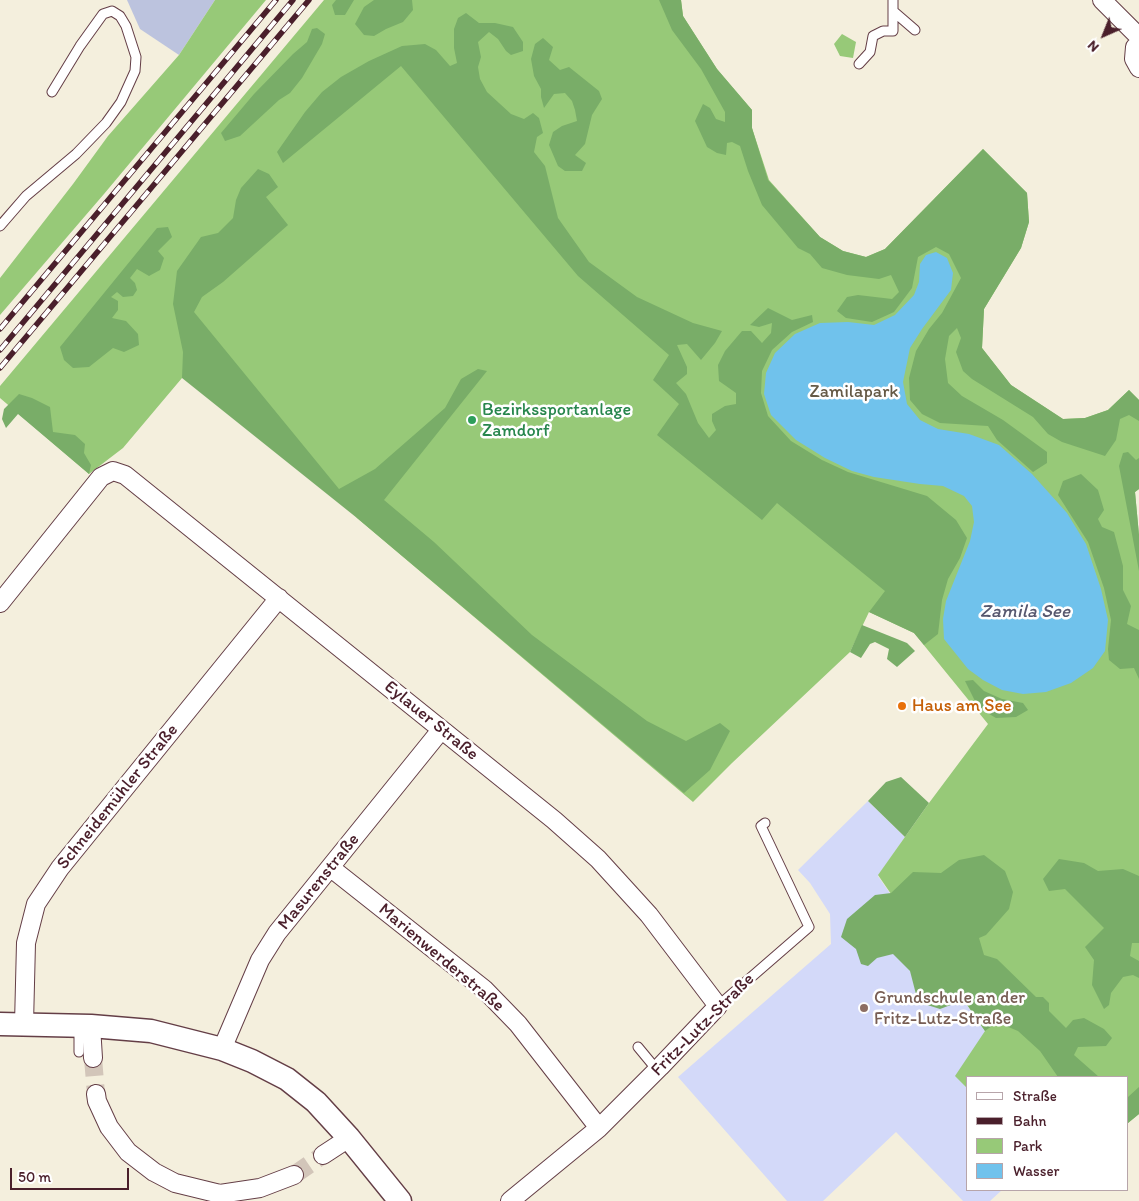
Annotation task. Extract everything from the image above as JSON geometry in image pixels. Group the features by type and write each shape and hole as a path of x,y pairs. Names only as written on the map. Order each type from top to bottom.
{"street":[{"path":"1102,0 1139,38"},
{"path":"1139,43 1135,47 1134,59 1139,68"},
{"name":"Eylauer Straße","path":"0,603 101,477 112,471 125,475 554,820 598,858 649,914 718,1006"},
{"name":"Schneidemühler Straße","path":"24,1024 26,943 36,904 60,868 279,598"},
{"name":"Masurenstraße","path":"222,1049 260,960 277,933 441,730"},
{"name":"Marienwerderstraße","path":"330,868 484,989 518,1024 598,1128"},
{"name":"Fritz-Lutz-Straße","path":"510,1201 598,1128 718,1006"},
{"path":"0,1024 85,1026 151,1032 222,1049 252,1061 287,1079 316,1102 349,1138 400,1201"},
{"path":"85,1026 86,1055"},
{"path":"96,1094 97,1101 109,1127 124,1147 154,1172 175,1183 220,1194 260,1188 294,1175"},
{"path":"323,1156 349,1138"}],"lane":[{"path":"112,11 113,0"},
{"path":"859,64 870,52 873,36 883,30 892,31 893,0"},
{"path":"52,92 80,46 103,14 112,11"},
{"path":"0,226 26,196 76,154 106,123 121,102 135,71 136,56 126,26 120,16 112,11"},
{"path":"893,11 915,30"},
{"name":"Fritz-Lutz-Straße","path":"718,1006 809,927 763,831 761,826 765,823"},
{"path":"638,1047 657,1070"}],"shaded area":[{"path":"127,0 215,0 179,55 140,29"},
{"name":"Grundschule an der Fritz-Lutz-Straße","path":"868,801 905,837 878,876 985,1031 968,1076 966,1076 966,1191 1001,1191 990,1201 963,1201 896,1132 823,1201 787,1201 678,1077 831,944 830,914 810,883 798,870"}],"green space":[{"path":"215,0 266,0 0,315 0,278 108,136 179,55"},
{"name":"Zamilapark","path":"324,0 681,0 683,16 717,69 752,110 752,128 769,180 820,237 843,251 866,257 885,249 983,149 1027,193 1029,222 1021,248 984,309 982,348 1011,385 1063,419 1085,418 1108,410 1129,390 1139,400 1139,489 1135,492 1139,535 1139,1114 1129,1122 1129,1076 966,1076 966,1087 955,1076 985,1031 878,875 988,724 914,633 869,612 850,652 693,802 357,518 214,345 182,378 123,448 89,474 0,398 0,386"},
{"path":"336,0 354,0 345,15 335,15 332,5"},
{"path":"374,0 412,0 413,10 403,22 374,36 364,35 355,24 364,7"},
{"path":"659,0 681,0 683,16 717,69 752,110 752,128 768,180 820,237 843,251 866,257 885,249 983,149 1027,193 1029,222 1021,248 984,309 982,348 1011,385 1063,419 1085,418 1108,410 1129,390 1139,400 1139,421 1129,415 1120,419 1116,440 1105,456 1062,442 1048,434 1033,417 972,379 963,371 956,352 961,338 957,328 949,336 945,359 948,383 962,396 1003,420 1047,452 1047,463 1033,472 997,440 988,426 940,423 922,414 910,400 909,378 916,351 929,329 942,313 961,278 949,254 936,247 918,257 912,288 894,312 872,322 846,318 837,311 847,297 858,295 892,299 899,292 891,275 879,279 847,275 822,268 810,254 798,248 762,205 740,146 732,142 727,143 726,155 717,153 707,147 695,121 703,104 710,108 716,119 725,122 725,112 701,69 672,30"},
{"path":"466,13 479,23 495,23 513,27 523,42 523,51 511,55 498,39 489,32 478,42 481,57 478,67 480,79 487,92 511,114 524,119 533,113 539,118 543,133 537,137 534,152 545,166 558,218 589,262 637,297 693,323 722,331 701,360 687,344 677,345 687,367 687,374 676,383 686,394 698,423 709,438 716,430 712,421 712,414 725,406 736,404 736,393 719,381 718,365 725,351 742,331 751,331 762,343 771,333 772,323 759,327 750,325 768,308 792,320 812,315 813,322 792,332 772,350 762,371 761,393 768,416 791,441 822,460 848,472 927,496 956,520 967,538 960,558 948,579 942,600 938,634 924,645 914,633 869,612 885,591 777,503 762,520 657,435 679,404 653,380 669,355 578,276 401,66 283,163 277,152 305,112 322,92 341,77 369,61 402,46 425,44 436,50 450,66 457,63 454,48 454,29 458,18"},
{"path":"317,28 325,34 322,44 302,78 290,93 279,100 240,136 225,141 221,133 254,94 307,42 312,29"},
{"path":"842,34 856,42 853,58 840,56 834,44"},
{"path":"543,38 553,47 549,60 560,70 569,67 599,91 602,99 592,115 585,144 575,155 586,163 582,171 565,171 558,166 549,145 553,132 562,126 577,121 572,101 565,93 554,94 544,108 541,89 534,76 531,59 535,44"},
{"path":"258,169 269,174 278,187 266,197 288,225 223,282 202,297 194,312 339,489 375,469 445,408 461,379 478,369 487,371 384,500 434,542 532,635 647,721 686,741 720,723 730,731 710,770 684,793 357,518 182,378 183,352 173,304 177,271 201,237 218,233 233,218 236,200 241,188"},
{"path":"168,227 172,237 158,251 164,258 160,270 149,276 137,269 130,278 135,283 137,290 133,296 123,297 117,292 111,297 118,301 118,310 112,318 126,321 138,334 139,345 124,352 113,348 89,367 73,368 64,360 60,347 157,228"},
{"path":"19,394 50,407 53,432 75,435 85,444 84,453 91,465 89,474 18,414 6,428 2,419 4,409"},
{"path":"1128,452 1136,460 1139,458 1139,489 1135,492 1139,535 1139,571 1119,466 1123,453"},
{"path":"1081,474 1098,490 1104,510 1098,519 1102,527 1114,532 1123,566 1123,590 1131,606 1127,624 1139,630 1139,679 1134,668 1120,669 1109,660 1108,649 1111,620 1104,588 1088,542 1058,495 1063,481"},
{"path":"862,625 907,643 915,651 897,667 887,659 889,649 875,642 870,644 861,658 850,652"},
{"path":"973,680 984,691 1002,699 1023,703 1028,710 1016,717 996,718 984,711 975,701 965,681"},
{"path":"901,777 929,803 905,837 868,801 886,782"},
{"path":"984,855 1005,871 1013,892 1009,909 986,935 979,938 984,955 997,959 1036,997 1043,997 1049,1003 1049,1011 1066,1028 1073,1020 1084,1018 1104,1029 1112,1038 1106,1046 1078,1047 1074,1055 1098,1076 1057,1076 1040,1051 1018,1031 1001,1024 992,1026 985,1031 964,1000 940,1009 918,1002 910,971 893,954 877,958 868,966 861,964 856,949 841,937 847,919 875,895 891,893 913,872 941,873 959,860"},
{"path":"1059,859 1084,863 1098,871 1123,869 1139,876 1139,943 1132,943 1130,956 1139,961 1139,978 1133,975 1123,977 1111,993 1109,1005 1104,1009 1092,985 1094,960 1085,947 1104,928 1065,889 1049,891 1043,879"},
{"path":"1139,1087 1139,1114 1129,1122 1129,1096"}],"water":[{"name":"Zamila See","path":"936,252 947,258 953,273 951,290 910,348 903,382 907,404 920,420 938,429 969,434 999,445 1032,474 1067,513 1086,544 1101,589 1108,620 1105,651 1093,668 1071,683 1046,692 1023,694 1002,690 968,669 944,639 943,619 946,601 970,541 974,522 972,506 964,496 943,486 874,477 852,471 825,458 796,440 771,415 764,394 766,373 775,353 795,334 820,323 848,322 874,325 895,315 914,295 919,282 920,264 926,255"}],"tunnel":[{"path":"93,1058 96,1094"},
{"path":"294,1175 323,1155"}],"railway":[{"path":"0,329 276,0"},
{"path":"0,350 293,0"},
{"path":"0,368 309,0"}],"place":[{"name":"Bezirkssportanlage Zamdorf","path":"472,420"},
{"name":"Haus am See","path":"902,706"},
{"name":"Grundschule an der Fritz-Lutz-Straße","path":"864,1008"}]}
